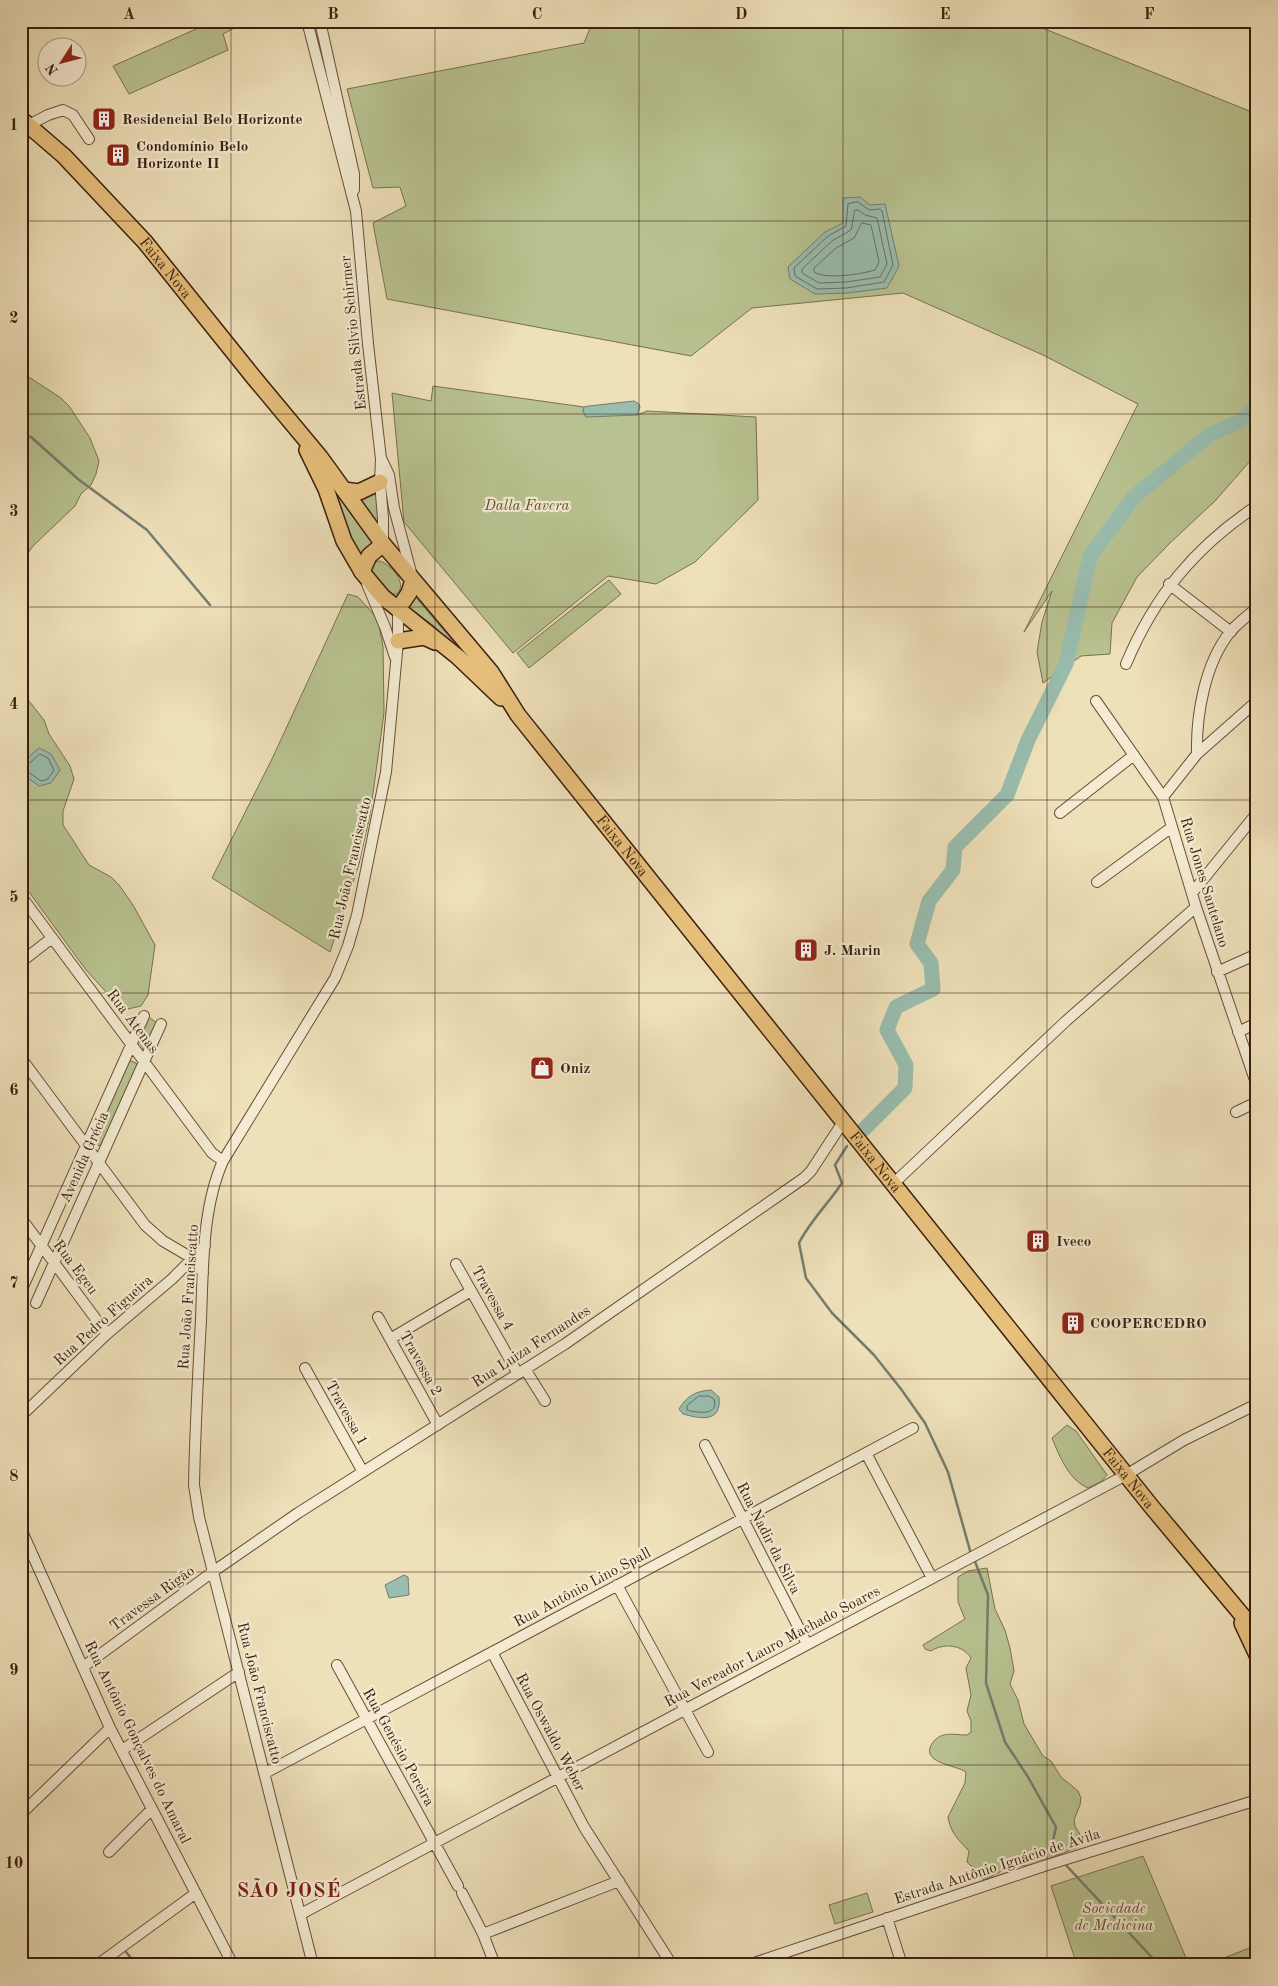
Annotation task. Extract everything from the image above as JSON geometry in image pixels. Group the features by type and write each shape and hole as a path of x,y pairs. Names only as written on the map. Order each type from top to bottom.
{"highway":[{"name":"Faixa Nova","path":"25,122 64,156 145,242 320,457 383,544 491,672 518,715 843,1122 1126,1475 1257,1633"},
{"name":"Faixa Nova","path":"296,429 326,489 344,541 362,572 383,597 458,657 518,715"},
{"path":"344,490 359,492 380,482"},
{"path":"362,572 370,556 383,544"},
{"path":"398,609 408,593 413,580"},
{"path":"398,642 413,638 424,638 441,644"},
{"name":"Faixa Nova","path":"1235,1608 1257,1655"}],"street":[{"name":"Estrada Silvio Schirmer","path":"307,21 354,203"},
{"name":"Estrada Silvio Schirmer","path":"320,21 354,174 354,203 381,459 380,482 383,544"},
{"path":"25,122 62,110 73,115 89,139"},
{"name":"Estrada Silvio Schirmer","path":"381,459 389,475 394,508 413,580"},
{"path":"1126,664 1142,628 1169,584 1212,539 1255,506"},
{"name":"Rua João Franciscatto","path":"362,572 385,627 395,658"},
{"path":"1169,584 1231,632"},
{"path":"1196,754 1198,720 1205,686 1216,658 1231,632 1257,608"},
{"name":"Rua João Franciscatto","path":"314,1965 199,1517 194,1485 203,1274 214,1186 223,1161 335,978 348,946 359,906 386,772 395,658 398,642 398,609"},
{"name":"Rua Jones Santelano","path":"1096,701 1163,797 1217,972 1257,1086"},
{"path":"1163,797 1196,754 1257,701"},
{"path":"1060,813 1134,755"},
{"path":"1192,893 1257,813"},
{"path":"1097,882 1172,827"},
{"name":"Rua Atenas","path":"21,896 212,1153 223,1161"},
{"path":"894,1184 1066,1020 1196,907"},
{"path":"21,962 52,938"},
{"path":"1217,972 1257,954"},
{"name":"Avenida Grécia","path":"22,1289 144,1016"},
{"path":"1238,1032 1257,1023"},
{"name":"Avenida Grécia","path":"36,1303 161,1024"},
{"path":"21,1058 152,1234 192,1258 203,1274"},
{"path":"1236,1112 1257,1102"},
{"name":"Rua Luiza Fernandes","path":"214,1571 298,1513 565,1344 804,1178 811,1171 843,1122"},
{"name":"Rua Egeu","path":"21,1218 107,1334"},
{"name":"Rua Pedro Figueira","path":"21,1416 107,1334 172,1278 205,1246"},
{"name":"Travessa 4","path":"456,1264 522,1371 545,1401"},
{"path":"390,1338 471,1291"},
{"name":"Travessa 2","path":"378,1317 438,1425"},
{"name":"Travessa 1","path":"305,1368 363,1472"},
{"name":"Rua Vereador Lauro Machado Soares","path":"300,1914 1126,1475 1184,1440 1257,1404"},
{"name":"Rua Antônio Lino Spall","path":"265,1773 913,1428"},
{"name":"Rua Nadir da Silva","path":"705,1445 807,1644"},
{"path":"866,1453 932,1578"},
{"name":"Rua Antônio Gonçalves do Amaral","path":"21,1529 110,1728 233,1965"},
{"name":"Travessa Rigão","path":"83,1666 214,1571"},
{"path":"617,1586 708,1752"},
{"name":"Rua Oswaldo Weber","path":"492,1652 584,1827 672,1965"},
{"name":"Rua Genésio Pereira","path":"337,1666 435,1842 483,1934 495,1965"},
{"path":"122,1750 239,1672"},
{"path":"21,1814 110,1728"},
{"name":"Estrada Antônio Ignácio de Ávila","path":"748,1965 1044,1866 1257,1800"},
{"path":"109,1852 152,1808"},
{"path":"483,1934 618,1881"},
{"path":"96,1965 196,1893"},
{"path":"887,1918 902,1965"}],"green space":[{"path":"214,21 240,21 242,24 223,34 228,50 129,94 113,66"},
{"path":"593,21 1025,21 1257,114 1257,453 1215,501 1137,577 1112,623 1110,654 1081,656 1043,683 1037,652 1042,622 1052,591 1024,632 1138,404 1043,355 903,293 752,308 691,356 387,299 373,223 406,206 400,187 373,188 347,89 584,43"},
{"path":"21,372 61,398 69,406 90,438 99,461 91,485 81,494 75,506 33,546 21,563"},
{"name":"Dalla Favera","path":"433,386 584,407 583,411 637,415 647,411 756,417 758,500 695,562 656,584 608,576 513,653 404,522 392,393 431,401"},
{"path":"333,488 373,544 360,561"},
{"path":"377,489 380,529 356,497"},
{"path":"380,561 389,566 397,575 401,585 397,594 388,594 372,579 370,567 373,562"},
{"path":"609,580 621,594 529,668 517,653"},
{"path":"348,594 358,597 378,619 383,647 384,713 370,815 359,864 330,952 212,878 272,759"},
{"path":"414,595 465,656 434,626 407,606"},
{"path":"21,695 29,701 44,720 49,734 70,766 74,779 63,811 63,825 89,865 111,877 119,885 133,905 155,945 148,995 141,1006 128,1009 117,1004 86,970 21,881"},
{"path":"147,1016 157,1023 147,1049 143,1051 136,1044"},
{"path":"127,1062 136,1063 137,1066 103,1142 99,1146 93,1140"},
{"path":"1067,1425 1076,1431 1107,1475 1101,1482 1088,1488 1070,1473 1052,1438"},
{"path":"987,1568 995,1609 1005,1630 1010,1648 1014,1671 1010,1684 1018,1700 1024,1724 1043,1756 1051,1761 1061,1777 1078,1791 1081,1798 1074,1820 1081,1836 1078,1847 1033,1865 1010,1867 984,1880 976,1873 976,1868 967,1862 969,1851 953,1832 948,1817 965,1783 966,1772 934,1759 930,1754 930,1748 934,1741 941,1736 949,1734 967,1735 971,1732 971,1721 967,1711 971,1695 966,1668 971,1658 963,1650 952,1646 936,1648 931,1651 925,1649 923,1645 965,1619 958,1602 958,1577 968,1571"},
{"name":"Sociedade de Medicina","path":"1143,1856 1189,1965 1077,1965 1051,1886"},
{"path":"867,1893 873,1912 835,1924 829,1905"},
{"path":"1257,1945 1257,1965 1206,1965"}],"water":[{"path":"860,197 870,205 885,204 899,266 887,288 847,293 815,294 790,279 788,267 825,232 843,223 843,198"},
{"path":"634,401 640,407 637,415 586,417 583,411 584,407 589,406"},
{"path":"39,748 51,754 60,770 51,783 39,786 21,773 21,764"},
{"path":"711,1390 719,1397 719,1405 714,1415 703,1418 697,1417 683,1414 679,1409 685,1400 693,1395 701,1391"},
{"path":"404,1575 408,1577 409,1595 389,1598 385,1585"}],"waterway":[{"path":"864,1129 905,1088 906,1065 887,1030 896,1007 933,989 931,963 917,944 929,901 953,870 955,847 1007,795 1028,740 1066,664 1090,556 1134,497 1209,435 1240,421 1257,407"},
{"path":"21,436 31,437 78,479 147,530 210,605"},
{"path":"847,1146 835,1165 842,1183 808,1227 799,1243 806,1278 832,1313 874,1355 925,1423 948,1472 971,1554"},
{"path":"974,1559 988,1595 986,1683 1005,1742 1028,1777 1056,1827 1051,1849 1059,1858"},
{"path":"1064,1863 1159,1965"},
{"path":"126,1952 137,1965"}],"place":[{"name":"Residencial Belo Horizonte","path":"104,119"},
{"name":"Condomínio Belo Horizonte II","path":"118,155"},
{"name":"J. Marin","path":"806,950"},
{"name":"Oniz","path":"542,1068"},
{"name":"Iveco","path":"1038,1241"},
{"name":"COOPERCEDRO","path":"1073,1323"}],"district":[{"name":"SÃO JOSÉ","path":"289,1890"}]}
